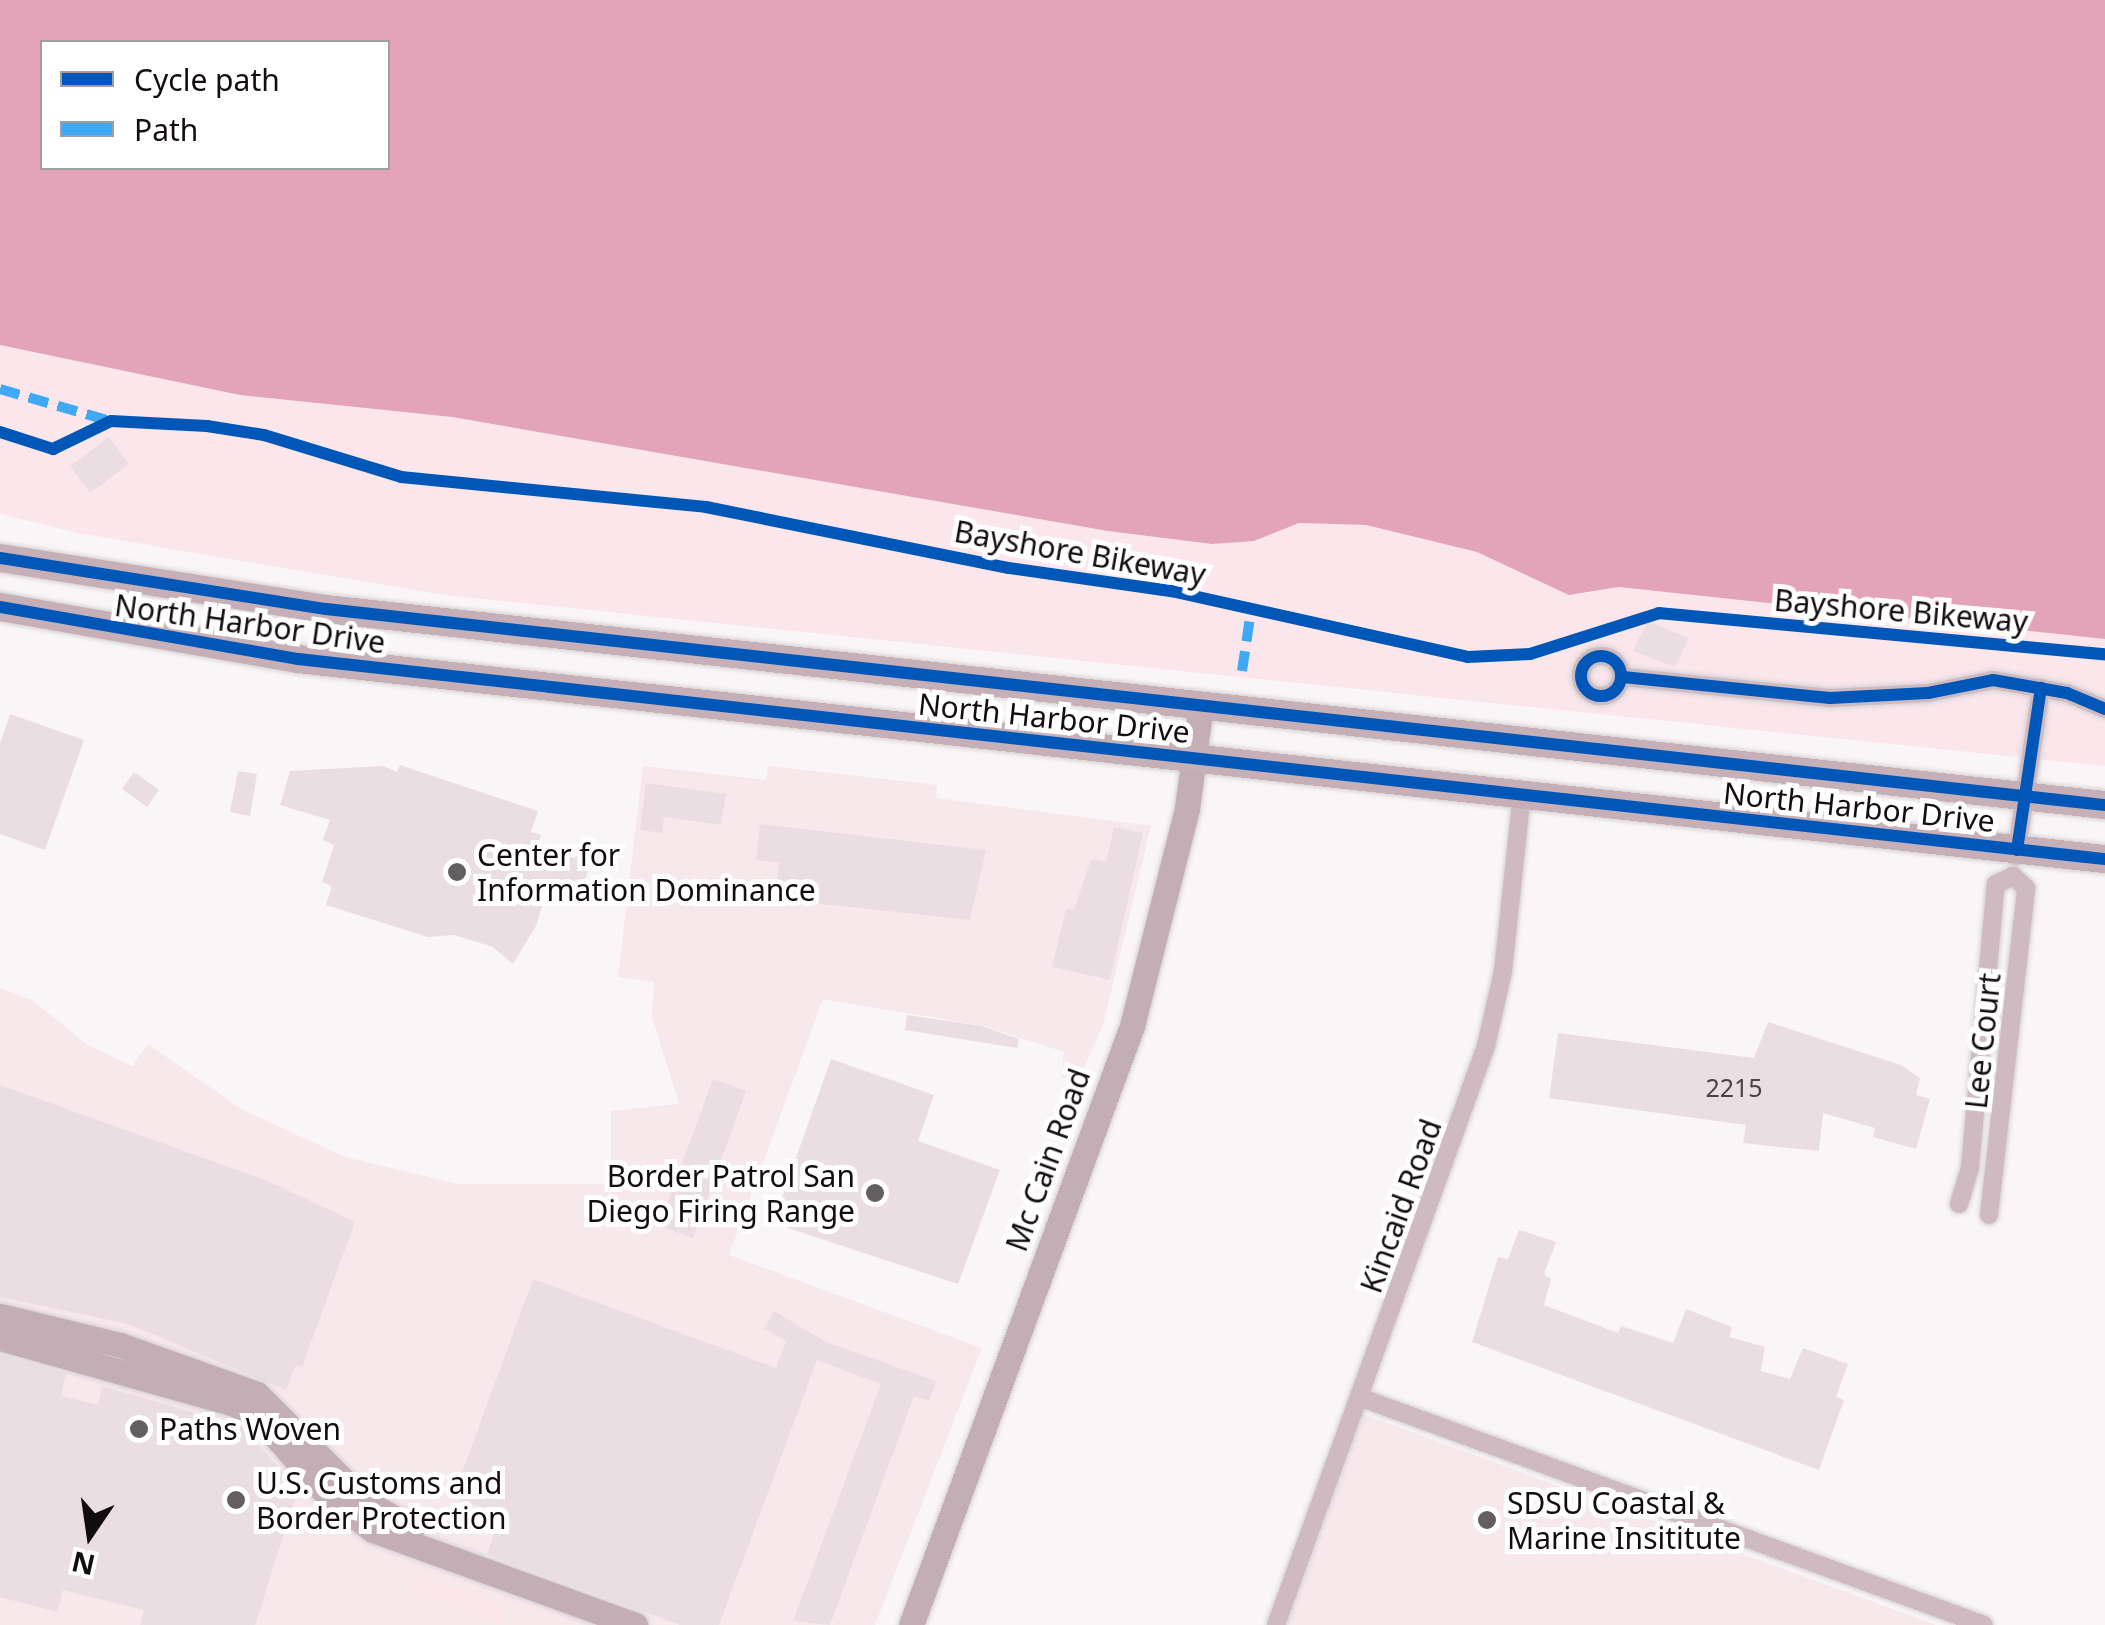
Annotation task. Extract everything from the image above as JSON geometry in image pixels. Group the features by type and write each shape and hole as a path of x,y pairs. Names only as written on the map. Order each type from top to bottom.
{"main road":[{"name":"North Harbor Drive","path":"0,558 308,607 2105,805"},
{"name":"North Harbor Drive","path":"0,607 298,659 1193,760 1522,793 2015,863 2105,860"},
{"name":"Mc Cain Road","path":"911,1625 1132,1026 1187,808 1200,706"},
{"path":"0,1316 120,1345 257,1394 371,1508 509,1580"},
{"path":"0,1338 161,1378 232,1403 258,1416 360,1523 635,1625"}],"street":[{"path":"1624,677 1830,698 1928,693 1993,680 2041,688 2105,709"},
{"name":"Lee Court","path":"1990,1215 2026,888 2015,863 2041,688"},
{"name":"Kincaid Road","path":"1276,1625 1486,1046 1504,971 1522,793"},
{"name":"Lee Court","path":"1959,1204 1970,1166 1996,884 2015,863"},
{"path":"1360,1397 1984,1625"}],"shaded area":[{"path":"0,0 2105,0 2105,639 1619,587 1569,595 1477,552 1366,525 1299,523 1254,541 1212,544 1108,531 452,417 240,395 0,345"},
{"path":"0,345 240,395 452,417 1108,531 1212,544 1299,523 1366,525 1477,552 1576,595 1619,587 2105,639 2105,766 444,595 78,533 0,514"},
{"path":"643,766 766,780 768,766 937,785 936,798 1151,826 1103,1025 1077,1084 1061,1077 1064,1052 984,1026 823,999 729,1255 982,1348 875,1625 0,1625 0,988 32,1000 88,1045 132,1066 148,1044 241,1109 345,1157 458,1184 611,1184 611,1111 679,1104 652,1017 654,982 618,977"},
{"name":"SDSU Coastal & Marine Insititute","path":"1363,1414 1936,1625 1287,1625"},
{"path":"414,1574 494,1602 504,1611 499,1625 409,1589"}],"building":[{"path":"109,437 129,464 90,493 70,466"},
{"path":"1647,621 1689,638 1675,667 1633,651"},
{"path":"10,714 84,740 45,850 0,834 0,744"},
{"name":"Center for Information Dominance","path":"400,765 538,811 531,832 541,835 539,843 591,861 580,896 546,893 536,926 513,964 493,947 454,935 428,937 326,905 332,886 322,882 334,845 323,840 330,820 280,805 290,771 383,766 397,772"},
{"path":"238,771 257,774 250,816 230,812"},
{"path":"134,772 159,790 147,807 122,789"},
{"path":"646,783 726,794 721,825 664,817 662,833 640,830"},
{"path":"760,824 986,850 970,920 775,899 779,863 756,860"},
{"path":"1114,827 1143,833 1110,980 1052,967 1066,908 1074,910 1091,859 1106,862"},
{"path":"907,1015 982,1026 1019,1039 1017,1048 905,1030"},
{"path":"1768,1022 1901,1065 1920,1078 1916,1095 1930,1099 1916,1149 1873,1137 1875,1128 1823,1113 1819,1151 1743,1143 1746,1125 1549,1098 1558,1033 1754,1058"},
{"name":"Border Patrol San Diego Firing Range","path":"831,1059 934,1095 918,1141 1000,1170 958,1284 773,1223"},
{"path":"713,1079 746,1091 693,1238 659,1226"},
{"path":"0,1085 268,1181 355,1222 302,1367 296,1365 286,1390 128,1324 0,1297"},
{"path":"1519,1230 1556,1242 1544,1274 1551,1279 1544,1305 1618,1333 1621,1326 1673,1343 1686,1309 1732,1327 1729,1337 1765,1347 1761,1371 1790,1379 1803,1348 1848,1364 1836,1397 1844,1400 1819,1470 1472,1342 1498,1257 1508,1259"},
{"path":"533,1279 776,1368 786,1341 764,1328 774,1311 826,1342 936,1381 929,1401 914,1396 830,1625 793,1621 881,1384 817,1360 719,1625 680,1625 487,1554 501,1515 453,1497"},
{"path":"0,1355 66,1373 61,1396 98,1405 102,1386 243,1427 298,1490 255,1625 140,1625 144,1610 63,1590 57,1612 0,1597"}],"marked path":[{"path":"0,389 110,421"},
{"path":"1242,671 1251,611"}],"cycle path":[{"name":"Bayshore Bikeway","path":"0,432 53,449 111,421 207,426 264,435 401,477 706,507 1009,568 1171,591 1468,657 1530,654 1659,613 2105,654"},
{"path":"0,558 326,609 2105,805"},
{"path":"0,607 298,659 2105,859"},
{"path":"1601,656 1615,662 1621,676 1615,690 1601,696 1587,690 1581,676 1587,662 1601,656"},
{"path":"1623,677 1830,698 1928,693 1993,680 2067,693 2105,709"},
{"path":"2017,850 2041,688"}],"place":[{"name":"Center for Information Dominance","path":"457,872"},
{"name":"Border Patrol San Diego Firing Range","path":"875,1193"},
{"name":"Paths Woven","path":"139,1429"},
{"name":"U.S. Customs and Border Protection","path":"236,1500"},
{"name":"SDSU Coastal & Marine Insititute","path":"1487,1520"}]}
